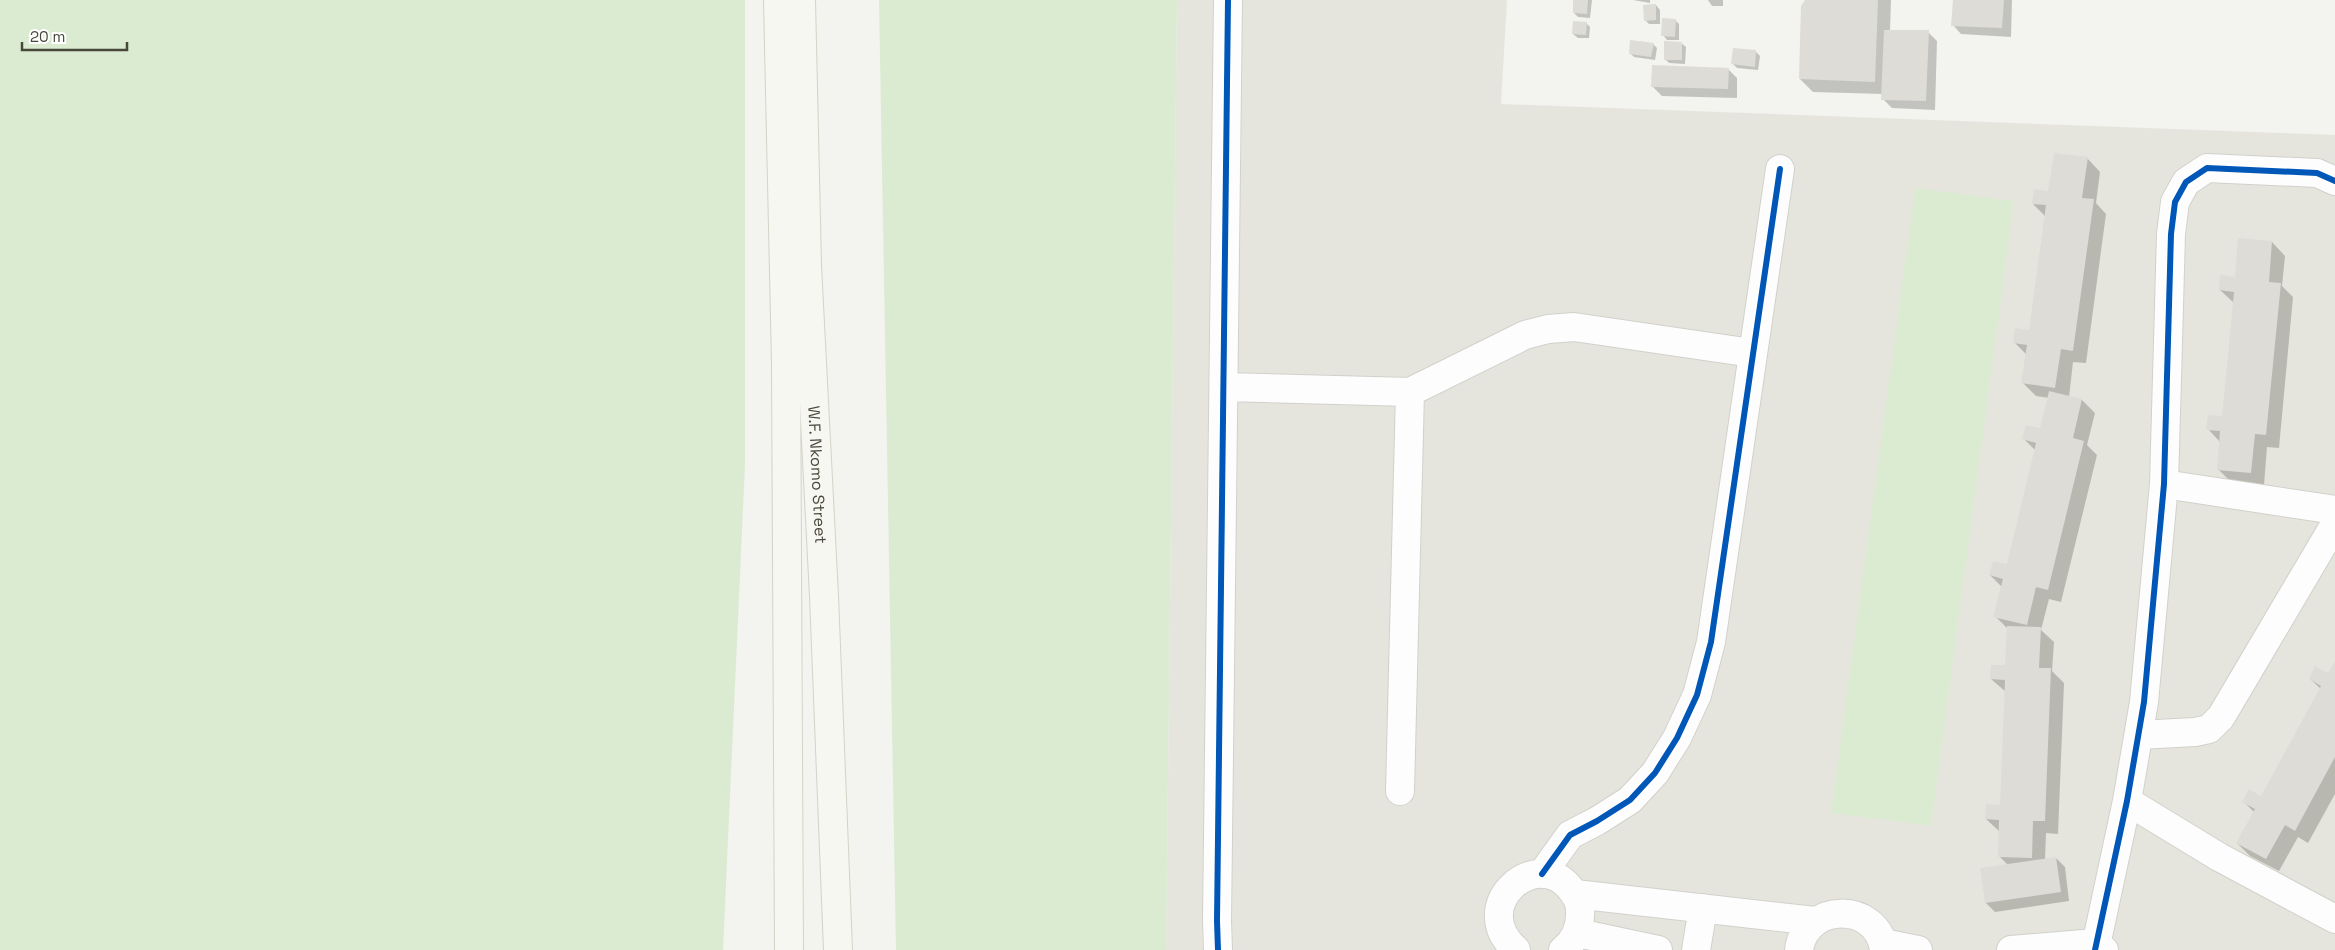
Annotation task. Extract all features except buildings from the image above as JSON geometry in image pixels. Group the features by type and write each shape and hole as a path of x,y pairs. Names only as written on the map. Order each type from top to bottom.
{"main road":[{"name":"W.F. Nkomo Street","path":"778,0 786,372 789,950"},
{"name":"W.F. Nkomo Street","path":"801,0 807,266 824,596 838,950"}],"street":[{"path":"1218,950 1216,921 1225,387 1228,0"},
{"path":"2011,950 2098,948 2127,801 2145,693 2164,484 2171,234 2175,202 2186,182 2207,168 2317,173 2335,181"},
{"path":"1542,874 1570,835 1630,800 1655,773 1677,738 1697,695 1711,642 1780,169"},
{"path":"1225,387 1410,392 1524,335 1548,329 1574,327 1752,353"},
{"path":"1400,791 1410,392"},
{"path":"2164,484 2335,510"},
{"path":"2138,735 2195,732 2209,729 2221,717 2335,524"},
{"path":"2127,801 2219,857 2334,916"},
{"path":"1506,947 1498,915 1500,902 1507,890 1517,882 1529,876 1542,874 1560,880 1575,894 1580,906 1581,919 1570,942 1658,950"},
{"path":"1575,894 1816,921"},
{"path":"1696,950 1703,908"},
{"path":"1800,950 1806,931 1816,921 1828,915 1841,912 1855,914 1867,921 1876,931 1883,946 1918,950"}],"shaded area":[{"path":"1177,0 1507,0 1501,104 2335,135 2335,950 1166,950"}],"green space":[{"path":"0,0 745,0 745,464 723,950 0,950"},
{"path":"879,0 1177,0 1166,950 896,950"},
{"path":"1915,188 2014,201 1931,826 1831,813"}],"cycle path":[{"path":"1218,950 1228,0"},
{"path":"2095,950 2127,801 2144,702 2164,484 2171,234 2175,202 2186,182 2207,168 2317,173 2335,181"},
{"path":"1542,874 1570,835 1597,821 1630,800 1655,773 1677,738 1697,695 1711,642 1780,169"}]}
